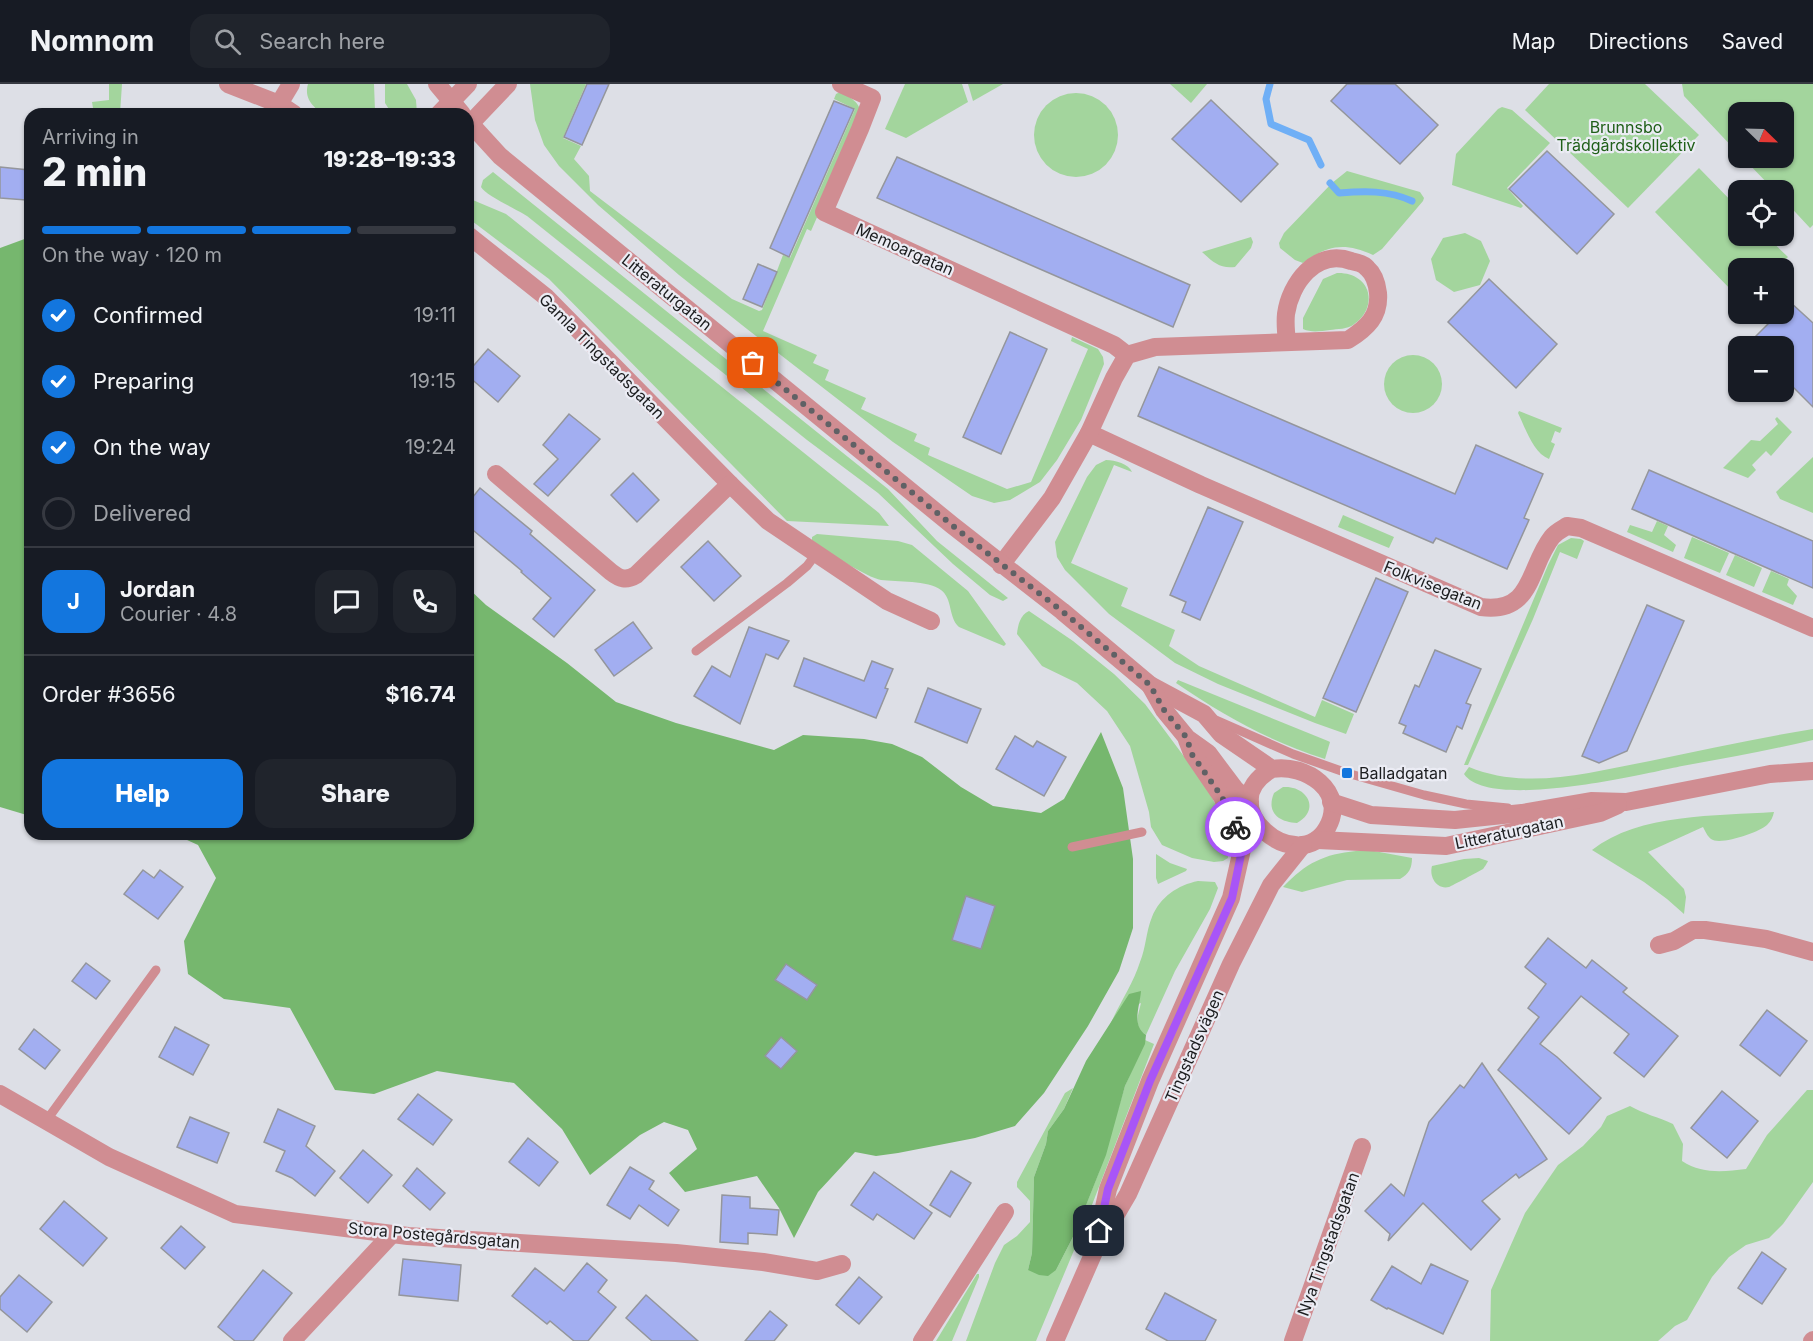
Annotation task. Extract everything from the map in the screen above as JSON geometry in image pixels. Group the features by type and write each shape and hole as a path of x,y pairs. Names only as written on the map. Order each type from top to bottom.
{"street":[{"path":"228,84 284,108"},
{"path":"286,108 291,84"},
{"name":"Litteraturgatan","path":"437,84 454,108"},
{"path":"462,108 468,84"},
{"path":"473,108 508,84"},
{"name":"Memoargatan","path":"841,84 872,98 824,212 1114,345 1127,355"},
{"name":"Litteraturgatan","path":"474,131 500,156 1001,565 1062,611 1150,685 1204,714 1221,734 1272,769 1285,766 1308,774 1317,779 1329,793 1331,802 1371,815 1455,820 1522,813 1591,801 1626,802"},
{"name":"Gamla Tingstadsgatan","path":"474,240 546,297 768,521 887,601 931,621"},
{"path":"1001,565 1052,498 1089,433 1127,355 1155,347 1348,340 1365,329 1375,315 1379,303 1377,282 1367,267 1345,259 1321,260 1301,276 1292,293 1286,315 1287,342"},
{"name":"Folkvisegatan","path":"1089,433 1481,607 1496,609 1517,600 1526,590 1550,539 1567,526 1581,528 1813,628"},
{"path":"496,474 621,579 636,575 730,484"},
{"name":"Litteraturgatan","path":"1150,685 1164,710 1187,738 1208,753 1251,809 1263,831 1291,845 1310,842 1446,846 1600,813 1626,802 1770,774 1813,771"},
{"name":"Litteraturgatan","path":"1187,738 1191,753 1222,797 1243,845"},
{"path":"1251,809 1251,791 1262,774 1272,769"},
{"path":"1310,842 1330,822 1331,802"},
{"name":"Tingstadsvägen","path":"1094,1252 1108,1189 1176,1019 1232,898 1251,809"},
{"name":"Tingstadsvägen","path":"1055,1341 1094,1252 1128,1194 1231,964 1271,885 1310,842"},
{"path":"1659,945 1674,941 1693,930 1706,930 1766,939 1813,952"},
{"name":"Stora Postegårdsgatan","path":"0,1094 109,1156 235,1214 392,1234 676,1253 763,1262 817,1271 842,1264"},
{"name":"Nya Tingstadsgatan","path":"1293,1341 1362,1148"},
{"path":"922,1341 1005,1212"},
{"path":"292,1341 392,1234"}],"lane":[{"path":"696,651 787,583 807,566 816,554"},
{"path":"1204,714 1284,750 1334,769 1424,795 1466,804 1506,807 1522,813"},
{"path":"1071,847 1142,832"},
{"path":"46,1121 156,970"}],"green space":[{"path":"109,84 122,84 120,108 93,108 92,102 109,100"},
{"path":"308,84 374,84 375,108 315,108 310,101"},
{"path":"385,84 407,84 416,100 417,108 388,108 385,103"},
{"path":"530,84 586,84 563,138 581,146 574,159 589,176 590,191 732,299 759,311 762,310 783,255 790,258 855,109 834,99 836,94 840,92 851,98 860,108 861,117 811,231 807,229 763,331 817,355 813,363 829,370 825,380 866,398 861,409 917,434 914,441 930,448 928,455 1007,489 1031,482 1088,349 1071,341 1072,337 1098,349 1104,364 1081,420 1057,460 1040,482 1010,500 994,503 972,496 893,442 679,275 598,205 559,166 544,145 535,120"},
{"path":"905,84 962,84 968,102 906,138 885,129"},
{"path":"968,84 1003,84 973,101"},
{"path":"1170,84 1207,84 1191,103"},
{"name":"Brunnsbo Trädgårdskollektiv","path":"1549,84 1645,84 1699,135 1628,208 1525,110"},
{"path":"1682,84 1813,84 1813,225 1810,228 1794,211 1794,180 1764,180 1753,168 1794,168 1794,102 1728,102 1728,142 1684,96"},
{"path":"1076,93 1099,100 1111,112 1118,135 1111,158 1099,170 1076,177 1053,170 1041,158 1034,135 1041,112 1053,100"},
{"path":"1502,107 1512,110 1550,143 1507,188 1523,206 1521,208 1452,185 1456,154"},
{"path":"1699,168 1728,198 1728,246 1776,246 1788,257 1728,258 1728,287 1655,212"},
{"path":"1347,171 1420,192 1424,198 1423,201 1382,249 1373,255 1353,248 1337,247 1320,252 1303,263 1295,260 1280,248 1279,243 1284,233 1332,183"},
{"path":"493,172 888,489 937,541 1008,598 1003,601 990,595 953,564 878,493 807,440 527,216 484,190 481,187 483,180"},
{"path":"474,201 506,214 879,513 889,526 787,521 549,279 474,223"},
{"path":"1465,233 1481,241 1490,261 1480,285 1454,292 1436,280 1431,259 1443,238"},
{"path":"1251,237 1253,242 1251,248 1235,267 1221,266 1202,252"},
{"path":"24,239 24,814 0,807 0,248"},
{"path":"1337,273 1349,274 1364,284 1369,300 1367,309 1353,325 1342,329 1310,331 1303,329 1303,318 1323,279"},
{"path":"1413,355 1429,360 1437,368 1442,384 1437,400 1429,408 1413,413 1397,408 1389,400 1384,384 1389,368 1397,360"},
{"path":"1519,411 1562,428 1560,433 1555,431 1551,442 1555,444 1549,459 1534,446"},
{"path":"1777,417 1792,432 1771,456 1766,451 1752,465 1756,470 1748,478 1723,468 1751,440 1760,441 1778,424 1775,419"},
{"path":"1813,457 1813,513 1780,499 1776,492"},
{"path":"1106,460 1121,463 1132,472 1114,465 1071,563 1128,588 1121,606 1175,630 1169,646 1199,666 1315,717 1322,700 1354,714 1346,734 1218,684 1175,663 1109,614 1065,570 1057,557 1055,542 1087,477 1096,465"},
{"path":"1343,515 1394,537 1389,548 1338,527"},
{"path":"1657,521 1668,526 1664,535 1676,545 1673,552 1627,532 1630,525 1652,532"},
{"path":"817,534 898,541 912,545 968,591 1006,644 1004,646 959,627 953,618 947,598 941,590 928,584 881,580 866,574 835,557 812,540 812,537"},
{"path":"1692,537 1729,553 1720,573 1684,558"},
{"path":"1571,538 1584,541 1577,559 1560,552 1468,765 1464,765 1548,565 1558,545"},
{"path":"1735,555 1762,568 1754,587 1726,575"},
{"path":"1771,571 1789,579 1787,585 1797,596 1793,605 1762,592"},
{"path":"474,594 616,702 676,723 774,750 803,735 864,739 892,744 922,757 961,787 993,806 1041,813 1064,799 1101,732 1123,788 1133,859 1133,928 1119,971 1088,1026 1044,1093 1015,1126 975,1138 898,1153 876,1156 855,1152 818,1192 794,1238 779,1208 757,1176 685,1192 669,1173 697,1149 688,1130 664,1122 640,1135 590,1175 562,1129 514,1083 437,1071 374,1094 335,1090 290,1008 224,999 188,974 184,941 216,878 198,845 187,840 474,840"},
{"path":"1029,611 1073,641 1114,674 1145,704 1206,786 1225,823 1228,858 1214,862 1192,858 1162,845 1151,827 1149,812 1130,746 1107,711 1077,683 1042,666 1017,634 1022,618"},
{"path":"1178,680 1330,742 1325,759 1285,744 1229,717 1176,683"},
{"path":"1813,729 1813,740 1635,776 1568,787 1534,790 1503,789 1479,785 1464,774 1469,767 1513,778 1559,777"},
{"path":"1283,787 1299,790 1308,799 1308,812 1297,823 1284,821 1273,811 1274,793"},
{"path":"1774,812 1772,819 1763,828 1740,837 1716,841 1710,838 1703,827 1648,852 1684,889 1686,897 1684,914 1644,882 1592,850 1632,829 1655,823 1704,816"},
{"path":"1356,851 1374,851 1412,858 1411,865 1408,873 1400,879 1347,880 1302,892 1283,887 1316,861"},
{"path":"1156,854 1170,863 1187,869 1186,871 1158,884"},
{"path":"1479,858 1488,861 1483,869 1449,887 1440,886 1434,881 1432,866"},
{"path":"1198,881 1215,882 1218,888 1210,909 1175,971 1146,1035 1138,1024 1141,1003 1119,1012 1110,1025 1137,970 1155,910 1170,893"},
{"path":"1141,991 1138,1021 1141,1031 1146,1035 1145,1044 1125,1086 1106,1155 1075,1233 1056,1270 1048,1276 1039,1275 1028,1270 1032,1253 1034,1177 1046,1144 1048,1131 1064,1109 1086,1061 1129,994"},
{"path":"1145,1040 1154,1044 1080,1236 1036,1341 966,1341 1004,1245 1017,1236 1030,1222 1030,1201 1017,1187 1017,1182 1065,1093 1073,1088 1064,1109 1048,1131 1046,1144 1034,1177 1032,1253 1028,1270 1056,1270 1075,1233 1099,1172 1125,1086"},
{"path":"1807,1090 1813,1090 1813,1182 1783,1224 1769,1238 1746,1245 1729,1257 1712,1277 1687,1320 1675,1326 1658,1341 1490,1341 1491,1290 1525,1213 1558,1165 1583,1146 1601,1127 1607,1116 1630,1106 1673,1124 1683,1144 1682,1161 1697,1168 1713,1171 1746,1169 1767,1135"},
{"path":"977,1274 979,1277 952,1341 936,1341"}],"building":[{"path":"587,84 609,84 582,145 564,137"},
{"path":"1347,84 1395,84 1438,125 1400,164 1331,101"},
{"path":"1211,100 1278,164 1241,202 1172,139"},
{"path":"834,101 854,109 789,257 770,248"},
{"path":"1547,151 1614,214 1577,254 1509,189"},
{"path":"897,157 1190,285 1173,327 877,198"},
{"path":"0,167 24,169 24,200 0,198"},
{"path":"758,264 777,272 762,307 743,299"},
{"path":"1489,279 1557,344 1516,388 1448,322"},
{"path":"1794,306 1813,323 1813,407 1794,388 1794,336 1756,336 1768,324 1794,324"},
{"path":"1010,332 1047,349 1001,454 963,437"},
{"path":"488,349 520,376 498,402 474,381 474,365"},
{"path":"1159,367 1455,494 1476,445 1543,474 1524,518 1529,520 1507,569 1436,538 1433,543 1138,416"},
{"path":"569,414 600,439 548,496 534,484 558,459 543,445"},
{"path":"1649,470 1813,541 1813,588 1632,509"},
{"path":"633,473 659,500 637,522 611,495"},
{"path":"480,488 532,531 530,534 595,590 554,637 533,619 551,598 474,531 474,496"},
{"path":"1208,507 1243,522 1200,620 1182,612 1186,602 1170,595"},
{"path":"708,541 741,576 714,601 681,567"},
{"path":"1376,578 1408,592 1356,712 1323,698"},
{"path":"1647,605 1684,621 1627,751 1599,763 1582,756"},
{"path":"633,622 652,648 614,676 595,650"},
{"path":"749,627 789,641 778,659 766,654 740,724 694,696 712,666 730,677"},
{"path":"1435,650 1481,669 1466,703 1471,705 1462,729 1457,726 1446,752 1403,733 1406,726 1399,723 1415,685 1419,687"},
{"path":"804,658 864,681 872,661 893,669 885,688 888,689 876,718 794,686"},
{"path":"928,688 981,709 967,743 915,722"},
{"path":"1015,736 1033,747 1037,741 1066,757 1044,796 996,769"},
{"path":"143,870 154,878 160,870 183,887 158,919 124,894"},
{"path":"966,896 995,906 981,949 952,940"},
{"path":"1548,938 1586,968 1592,960 1627,988 1623,992 1678,1036 1644,1077 1614,1053 1629,1034 1581,996 1540,1044 1601,1098 1569,1134 1498,1070 1539,1017 1528,1008 1546,984 1525,967"},
{"path":"86,963 110,981 96,999 72,981"},
{"path":"786,964 817,985 807,1000 775,980"},
{"path":"1767,1010 1807,1041 1780,1076 1740,1045"},
{"path":"175,1027 209,1045 193,1075 159,1057"},
{"path":"34,1029 60,1050 45,1069 19,1049"},
{"path":"781,1037 797,1051 781,1069 765,1056"},
{"path":"1482,1063 1547,1159 1519,1178 1516,1174 1482,1201 1500,1219 1471,1250 1423,1203 1388,1241 1390,1234 1365,1211 1391,1184 1404,1196 1429,1122 1460,1085 1464,1088"},
{"path":"1722,1091 1758,1121 1727,1158 1691,1128"},
{"path":"418,1094 452,1120 433,1145 398,1119"},
{"path":"278,1109 315,1126 306,1146 335,1171 315,1196 292,1178 276,1171 285,1151 264,1142"},
{"path":"190,1117 229,1133 217,1163 177,1147"},
{"path":"528,1138 558,1162 539,1186 509,1162"},
{"path":"363,1150 392,1175 368,1203 340,1178"},
{"path":"630,1167 654,1181 649,1189 679,1210 668,1226 639,1205 630,1219 607,1205"},
{"path":"417,1168 445,1193 430,1210 403,1186"},
{"path":"951,1171 971,1183 950,1217 930,1205"},
{"path":"874,1172 932,1213 914,1239 877,1214 873,1220 851,1205"},
{"path":"722,1195 750,1197 750,1208 779,1210 777,1235 748,1233 748,1244 720,1242"},
{"path":"64,1201 107,1238 83,1266 40,1229"},
{"path":"181,1226 205,1247 185,1269 161,1248"},
{"path":"1762,1252 1786,1269 1762,1304 1738,1288"},
{"path":"403,1259 461,1265 458,1301 399,1295"},
{"path":"587,1263 607,1280 598,1292 616,1307 588,1341 574,1341 550,1321 547,1324 512,1296 535,1268 564,1291"},
{"path":"1431,1264 1468,1281 1443,1334 1371,1300 1392,1266 1421,1284"},
{"path":"263,1270 292,1293 253,1341 235,1341 218,1327"},
{"path":"19,1275 52,1302 27,1332 0,1309 0,1297"},
{"path":"859,1277 882,1297 859,1324 836,1305"},
{"path":"1165,1293 1216,1320 1205,1341 1168,1341 1146,1329"},
{"path":"646,1295 698,1341 652,1341 626,1318"},
{"path":"770,1311 787,1325 774,1341 745,1341"}],"waterway":[{"path":"1270,84 1266,99 1271,124 1309,140 1321,165"},
{"path":"1330,183 1339,193 1385,193 1412,201"}],"way so far":[{"path":"753,363 1001,565 1062,611 1150,685 1164,710 1187,738 1191,753 1222,797 1235,827"}],"place":[{"name":"Balladgatan","path":"1347,773"}],"route":[{"path":"1099,1231 1108,1189 1150,1081 1232,898 1243,845 1235,827"}]}
